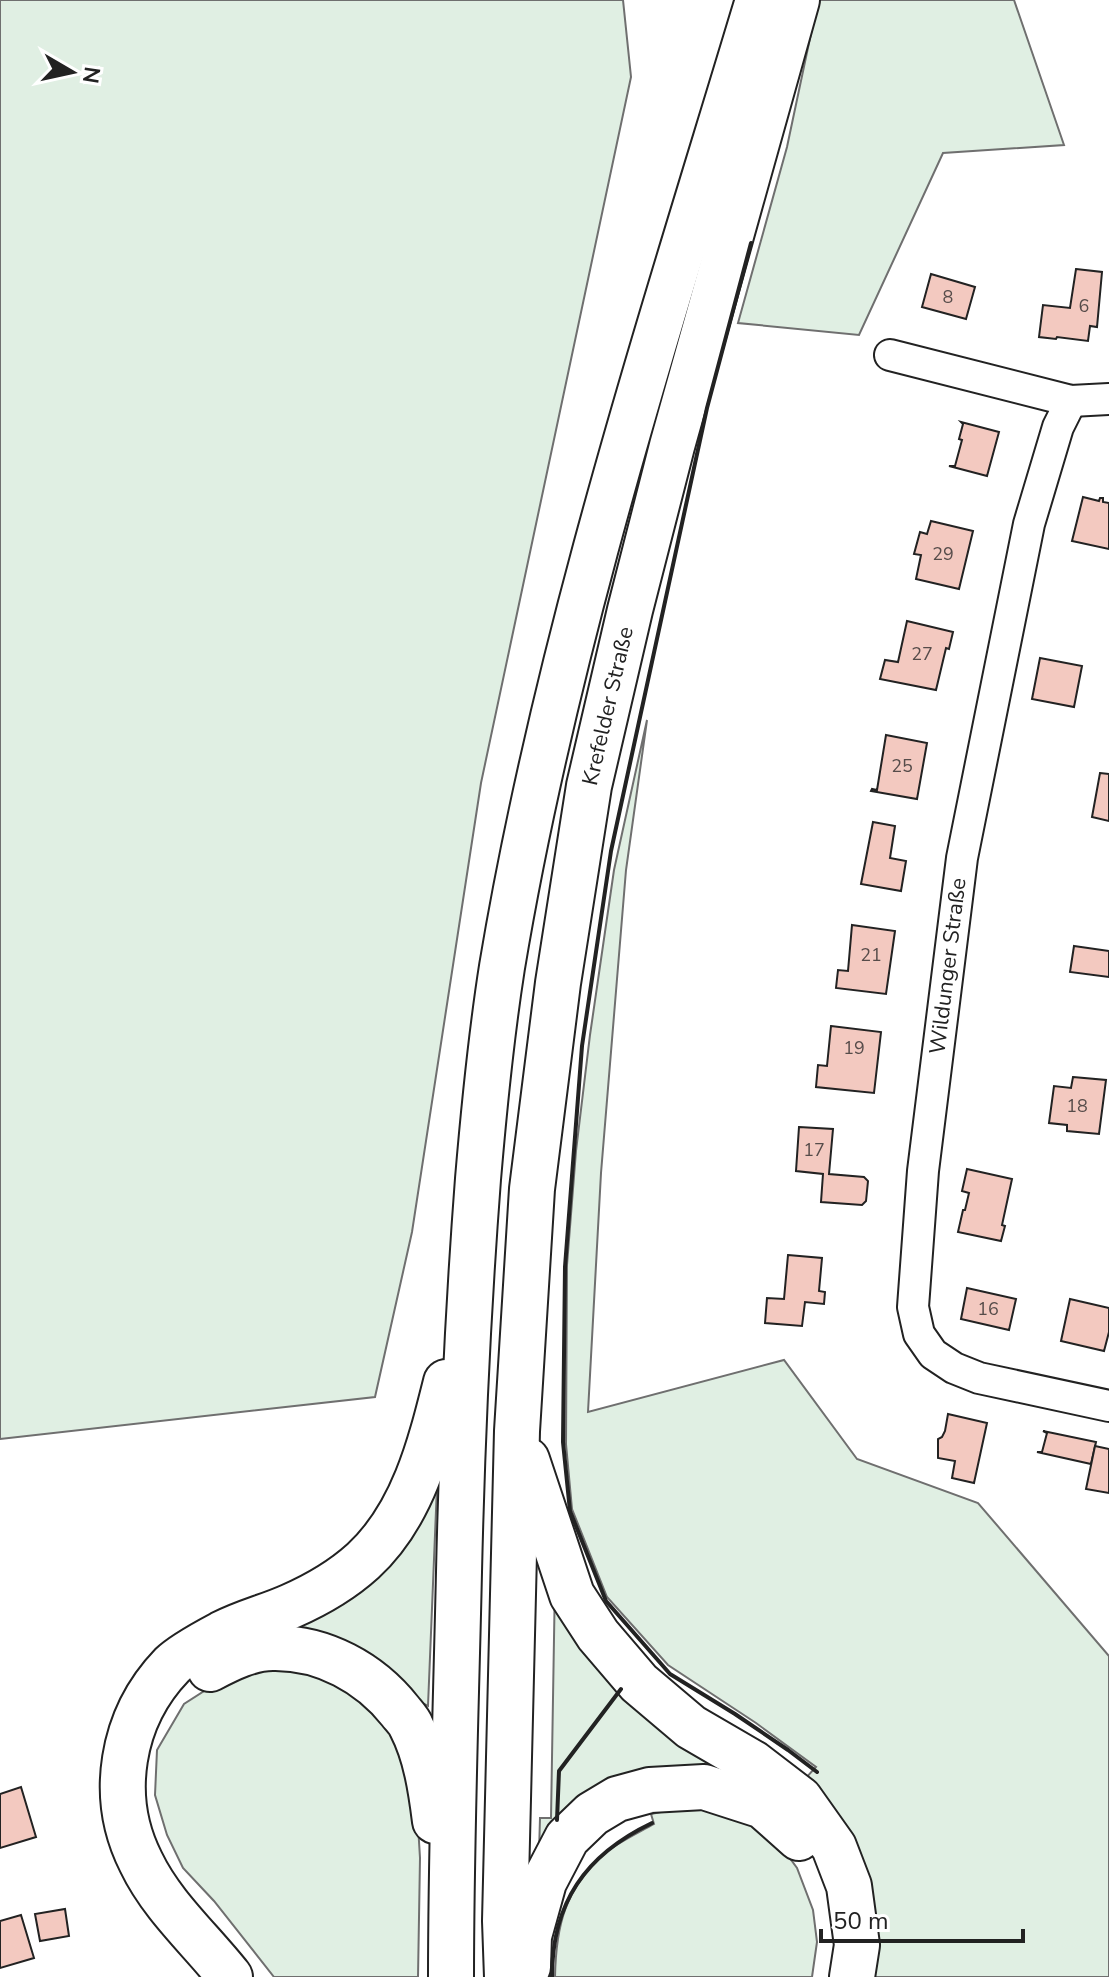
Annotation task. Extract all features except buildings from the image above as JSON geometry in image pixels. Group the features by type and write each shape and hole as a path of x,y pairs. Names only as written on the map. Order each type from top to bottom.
{"highway":[{"path":"451,1977 461,1475 469,1295 483,1125 502,970 554,713 582,597 621,455 758,0"},
{"name":"Krefelder Straße","path":"507,1977 505,1921 517,1431 532,1189 558,983 589,786 630,610 672,446 797,0"},
{"path":"230,1977 170,1908 141,1863 127,1826 122,1776 130,1735 147,1695 174,1663 226,1632 292,1606 330,1585 362,1562 386,1536 405,1505 425,1461 469,1295"},
{"path":"517,1431 572,1595 598,1635 639,1683 691,1727 753,1763 800,1799 834,1847 849,1886 857,1945 852,1977"},
{"path":"259,1977 181,1891 160,1856 146,1817 142,1776 152,1741 166,1712 186,1685 208,1669 236,1656 271,1648 304,1650 334,1659 388,1696 411,1725 429,1776 451,1923"},
{"path":"528,1977 529,1936 544,1882 567,1838 592,1814 617,1799 650,1790 704,1787 763,1806 804,1843 825,1889 833,1944 825,1977"}],"street":[{"path":"890,355 1071,401 1109,399"},
{"name":"Wildunger Straße","path":"1071,401 1058,427 1029,524 962,858 923,1171 913,1307 919,1334 933,1354 954,1368 979,1378 1109,1406"}],"green space":[{"path":"0,0 623,0 631,77 481,783 412,1232 375,1397 0,1439"},
{"path":"819,0 1014,0 1064,145 943,153 859,335 738,323 787,147"},
{"path":"647,720 626,870 601,1173 588,1412 784,1360 857,1459 978,1503 1109,1656 1109,1977 870,1977 804,1780 816,1767 668,1665 607,1597 572,1509 566,1444 567,1265 576,1151 614,870"},
{"path":"437,1486 428,1706 273,1626"},
{"path":"555,1579 758,1777 718,1774 539,1853 540,1818 551,1818"},
{"path":"290,1663 333,1675 386,1720 416,1792 420,1858 418,1977 274,1977 214,1901 183,1868 167,1835 155,1795 157,1750 184,1704 223,1679"},
{"path":"685,1807 713,1808 756,1826 786,1853 797,1868 813,1910 817,1942 812,1977 555,1977 561,1924 580,1880 605,1853 654,1824 651,1814"}],"wall":[{"path":"751,243 707,408 611,851 582,1046 565,1267 563,1442 570,1511 606,1601 670,1674 735,1714 817,1772"},
{"path":"557,1820 559,1771 621,1689"},
{"path":"552,1977 558,1926 577,1884 608,1850 652,1823"}]}
